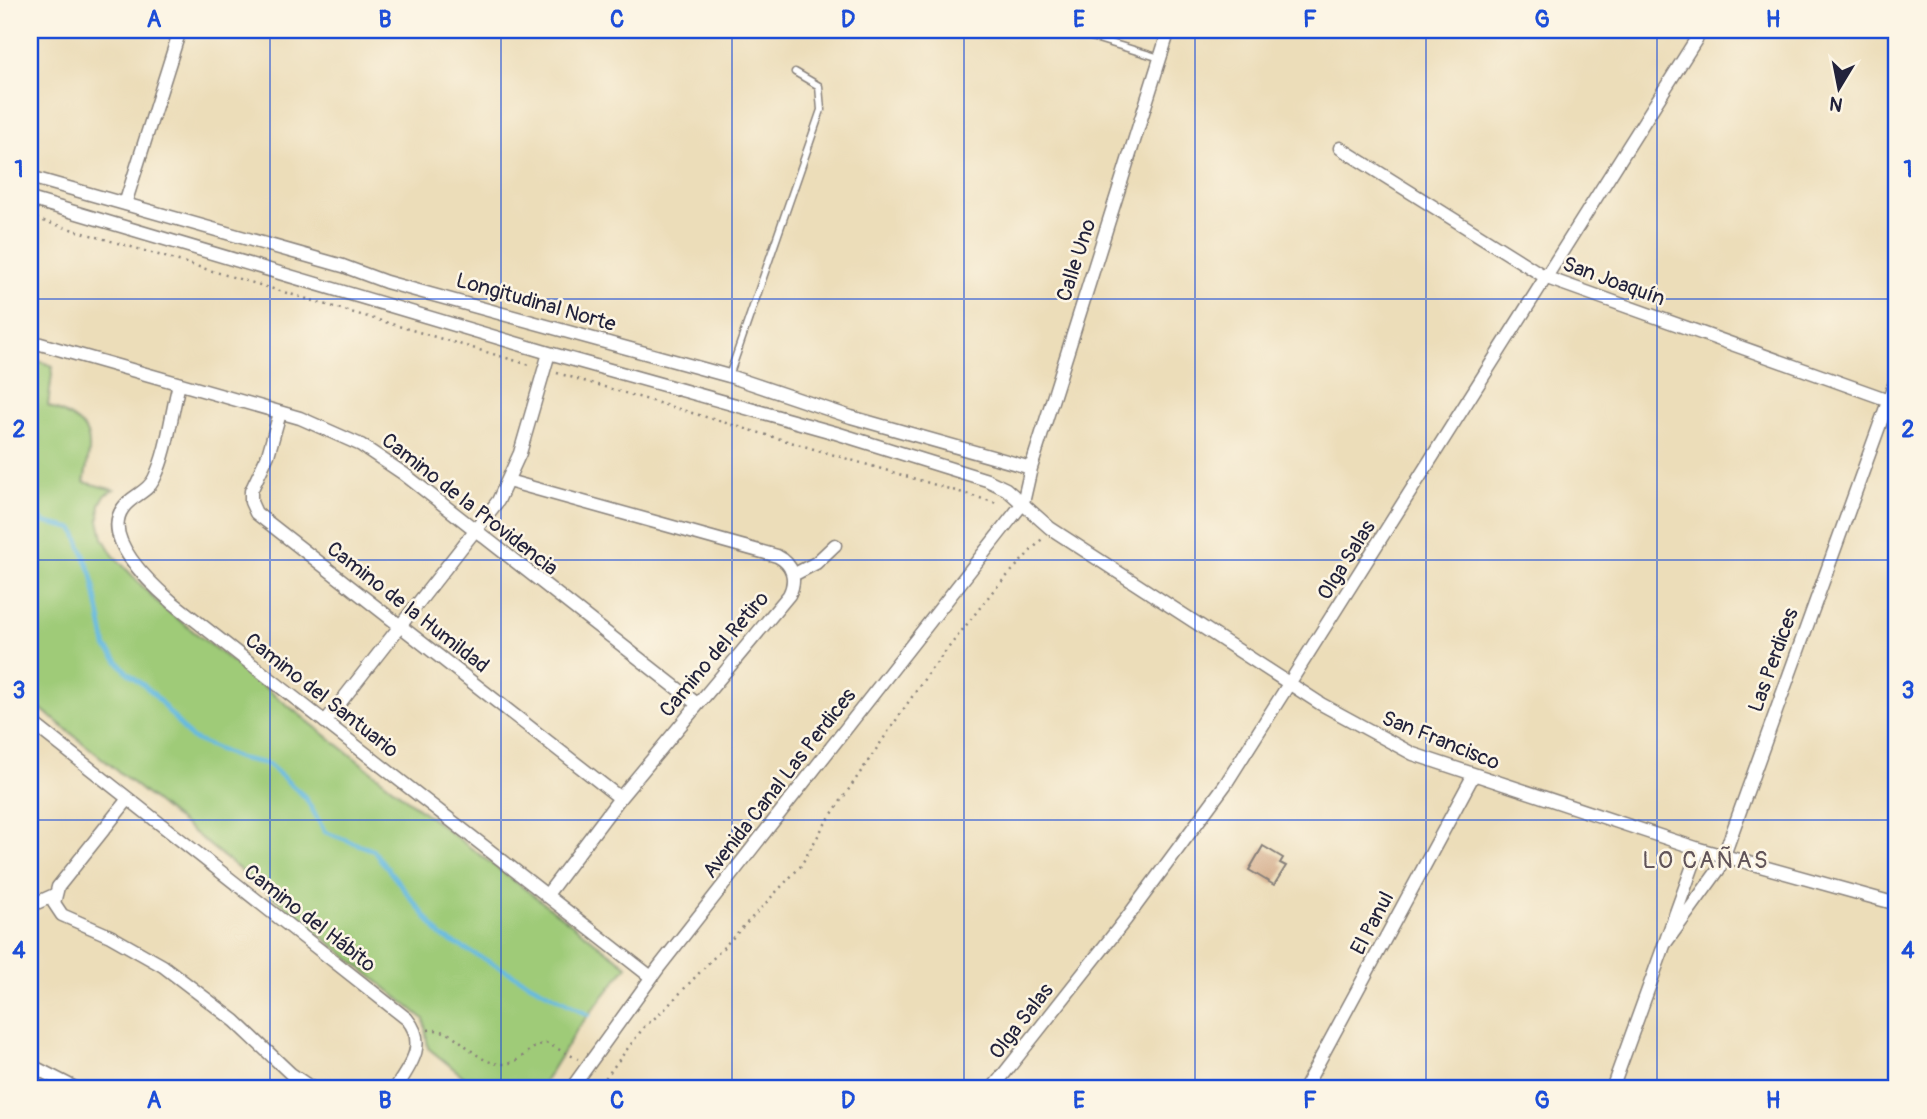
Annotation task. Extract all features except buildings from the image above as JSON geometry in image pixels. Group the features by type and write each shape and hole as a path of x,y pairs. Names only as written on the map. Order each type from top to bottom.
{"street":[{"path":"125,204 180,30"},
{"name":"Calle Uno","path":"1019,508 1169,30"},
{"name":"Olga Salas","path":"992,1089 1194,830 1292,682 1702,30"},
{"name":"San Joaquín","path":"1340,148 1547,278 1893,401"},
{"name":"Longitudinal Norte","path":"30,177 343,266 386,282 730,376 851,417 1031,468"},
{"path":"30,199 549,353 836,433 987,480 1006,489 1019,508"},
{"name":"Camino de la Providencia","path":"30,341 280,412 319,425 361,444 697,704"},
{"path":"325,722 477,532 508,481 520,453 549,353"},
{"name":"Las Perdices","path":"1664,945 1719,869 1893,401 1897,377"},
{"name":"Camino del Santuario","path":"179,384 153,480 124,506 117,519 120,541 142,573 172,602 651,977"},
{"name":"Camino de la Humildad","path":"280,412 268,455 251,491 251,502 256,513 621,798"},
{"path":"508,481 777,556 788,564 793,575 816,563 835,545"},
{"name":"San Francisco","path":"1019,508 1382,740 1473,776 1699,849 1897,904"},
{"name":"Avenida Canal Las Perdices","path":"570,1089 651,977 1019,508"},
{"name":"Camino del Retiro","path":"546,896 621,798 789,595 793,575"},
{"name":"Camino del Hábito","path":"30,720 407,1019 415,1033"},
{"name":"El Panul","path":"1304,1089 1473,776"},
{"path":"30,906 54,895 128,799"},
{"name":"Las Perdices","path":"1612,1089 1699,849"},
{"path":"54,895 56,909 62,915 110,936 171,972 235,1021 291,1074 313,1089"},
{"path":"395,1089 416,1055 415,1033"},
{"path":"30,1065 77,1089"}],"lane":[{"path":"1068,30 1160,58"},
{"path":"730,376 821,110 819,86 795,72"}],"path":[{"path":"30,217 1019,508"},
{"path":"597,1089 644,1027 662,1012 800,867 823,827 927,675 993,591 1050,528"},
{"path":"415,1033 433,1029 450,1032 477,1055 501,1065 515,1061 533,1047 551,1043 587,1065"}],"green space":[{"path":"30,358 53,366 48,406 75,420 87,434 89,453 84,482 114,490 105,495 100,504 99,520 103,538 113,555 160,605 422,811 627,966 576,1031 540,1089 479,1089 428,1048 424,1019 30,700"}],"waterway":[{"path":"30,501 43,522 74,529 92,575 106,647 127,672 152,692 191,738 238,758 268,764 305,797 325,832 373,850 441,936 589,1015"}],"district":[{"name":"LO CAÑAS","path":"1706,860"}]}
